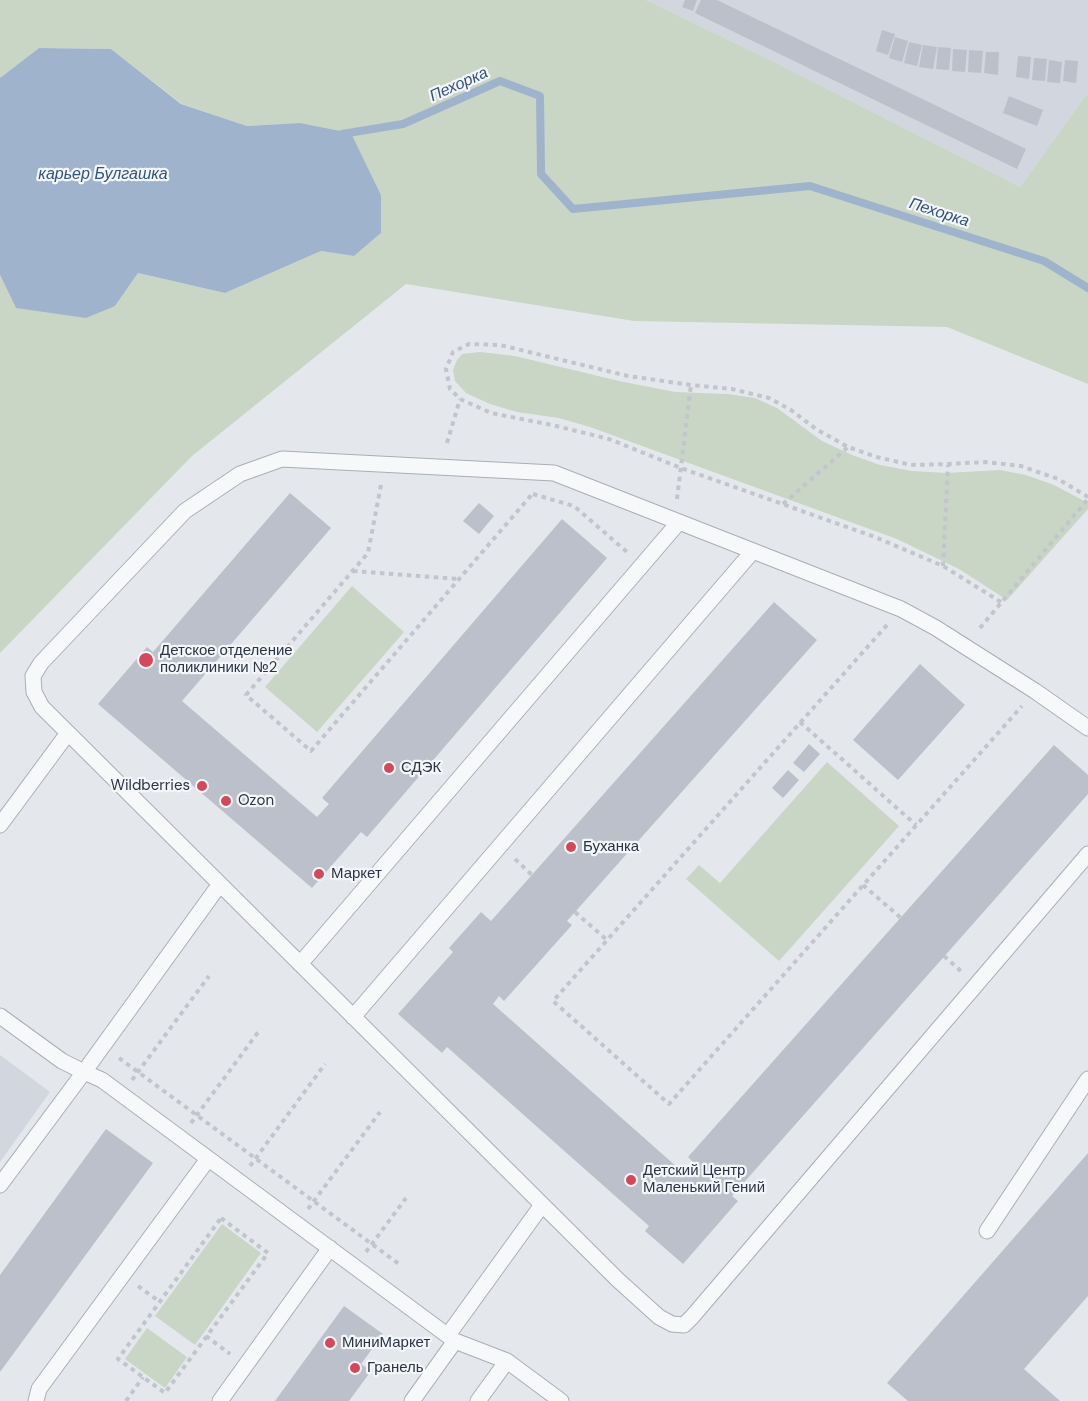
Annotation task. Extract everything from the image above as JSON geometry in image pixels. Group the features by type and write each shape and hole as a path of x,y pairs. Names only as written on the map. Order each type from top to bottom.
{"lane":[{"path":"1088,728 1035,691 936,628 901,609 554,473 385,464 282,459 240,474 185,511 41,663 33,676 34,692 42,706 618,1280 659,1317 672,1324 684,1325 1088,854"},
{"path":"300,964 679,522"},
{"path":"353,1017 753,551"},
{"path":"0,825 68,732"},
{"path":"0,1185 220,884"},
{"path":"0,1016 62,1061 102,1080 452,1338 507,1361 561,1401"},
{"path":"987,1231 1088,1079"},
{"path":"36,1401 39,1389 208,1159"},
{"path":"412,1401 542,1205"},
{"path":"220,1401 330,1248"},
{"path":"478,1401 507,1361"}],"path":[{"path":"980,627 1001,602 1088,498 1058,478 1021,466 986,462 910,465 876,457 848,447 769,398 732,389 691,386 628,376 500,345 469,344 453,352 446,369 450,389 460,399 491,413 609,439 681,468 875,537 943,566 1001,602"},
{"path":"677,500 691,386"},
{"path":"447,443 460,399"},
{"path":"783,505 848,447"},
{"path":"385,464 368,553 246,695 310,751 550,473"},
{"path":"943,566 948,464"},
{"path":"533,494 574,506 642,564"},
{"path":"353,571 459,579"},
{"path":"901,609 553,1000 669,1104 1035,691"},
{"path":"800,722 916,825"},
{"path":"863,885 901,918"},
{"path":"575,912 607,940"},
{"path":"121,1095 209,976"},
{"path":"180,1138 259,1031"},
{"path":"102,1046 399,1264"},
{"path":"238,1181 325,1064"},
{"path":"297,1224 380,1112"},
{"path":"355,1267 406,1198"},
{"path":"221,1218 267,1253 165,1393 143,1377 118,1359 221,1218"},
{"path":"206,1336 246,1365"},
{"path":"126,1401 143,1377"}],"shaded area":[{"path":"646,0 1088,0 1088,95 1020,187"},
{"path":"0,1055 50,1092 0,1162"}],"green space":[{"path":"0,0 646,0 1020,187 1088,95 1088,384 947,327 634,321 406,284 192,456 0,653 0,275 16,308 115,306 138,273 225,293 321,251 354,256 381,233 381,195 351,133 300,123 247,126 182,104 111,49 39,48 0,78"},
{"path":"480,352 515,356 675,392 727,394 755,398 777,408 822,441 880,465 912,471 946,473 1000,470 1026,475 1054,485 1088,503 1088,509 1007,600 959,569 897,539 590,427 559,418 517,412 490,404 466,393 455,381 453,370 462,354"},
{"path":"352,586 404,632 317,732 265,687"},
{"path":"827,762 899,826 779,961 686,879 699,865 720,883"},
{"path":"222,1224 261,1253 195,1345 155,1316"},
{"path":"147,1328 187,1357 165,1388 125,1359"}],"water":[{"name":"карьер Булгашка","path":"39,48 111,49 181,104 247,126 300,123 351,133 381,195 381,233 354,256 321,251 225,293 138,273 115,306 86,318 16,308 0,275 0,78"}],"building":[{"path":"685,0 697,0 693,11 682,7"},
{"path":"701,0 717,0 1026,149 1017,169 695,13"},
{"path":"882,30 895,34 888,55 876,51"},
{"path":"895,37 908,41 902,62 889,58"},
{"path":"909,42 922,45 917,66 904,63"},
{"path":"923,45 937,47 933,69 919,67"},
{"path":"938,47 951,48 949,70 936,69"},
{"path":"953,49 967,50 965,72 952,71"},
{"path":"969,50 983,51 981,73 968,72"},
{"path":"986,52 999,52 998,75 984,73"},
{"path":"1018,56 1031,57 1029,79 1016,77"},
{"path":"1034,58 1047,59 1045,81 1032,80"},
{"path":"1049,60 1062,62 1060,83 1047,82"},
{"path":"1065,60 1078,61 1076,83 1063,81"},
{"path":"1009,96 1043,110 1037,126 1003,113"},
{"path":"290,493 331,528 182,701 317,817 329,804 322,798 562,519 607,558 367,837 361,832 312,888 98,704 147,647 153,652"},
{"path":"479,503 494,516 479,534 463,521"},
{"path":"774,602 817,640 567,921 572,925 504,1001 499,996 493,1004 686,1175 695,1164 688,1157 1054,745 1088,775 1088,794 732,1196 738,1201 683,1264 645,1231 649,1226 447,1047 442,1053 398,1014 453,952 449,948 481,912 491,921"},
{"path":"920,664 965,705 898,780 853,740"},
{"path":"809,744 820,754 804,772 793,763"},
{"path":"788,770 799,780 783,798 772,788"},
{"path":"106,1129 153,1163 0,1372 0,1275"},
{"path":"1088,1153 1088,1296 1024,1369 1060,1401 908,1401 887,1383"},
{"path":"344,1306 383,1334 361,1364 371,1371 349,1401 275,1401"}],"waterway":[{"name":"Пехорка","path":"342,134 403,124 500,81 540,96 541,174 573,209 810,186 1044,261 1088,288"}],"place":[{"name":"Детское отделение поликлиники №2","path":"146,660"},
{"name":"СДЭК","path":"389,768"},
{"name":"Wildberries","path":"202,786"},
{"name":"Ozon","path":"226,801"},
{"name":"Буханка","path":"571,847"},
{"name":"Маркет","path":"319,874"},
{"name":"Детский Центр Маленький Гений","path":"631,1180"},
{"name":"МиниМаркет","path":"330,1343"},
{"name":"Гранель","path":"355,1368"}]}
